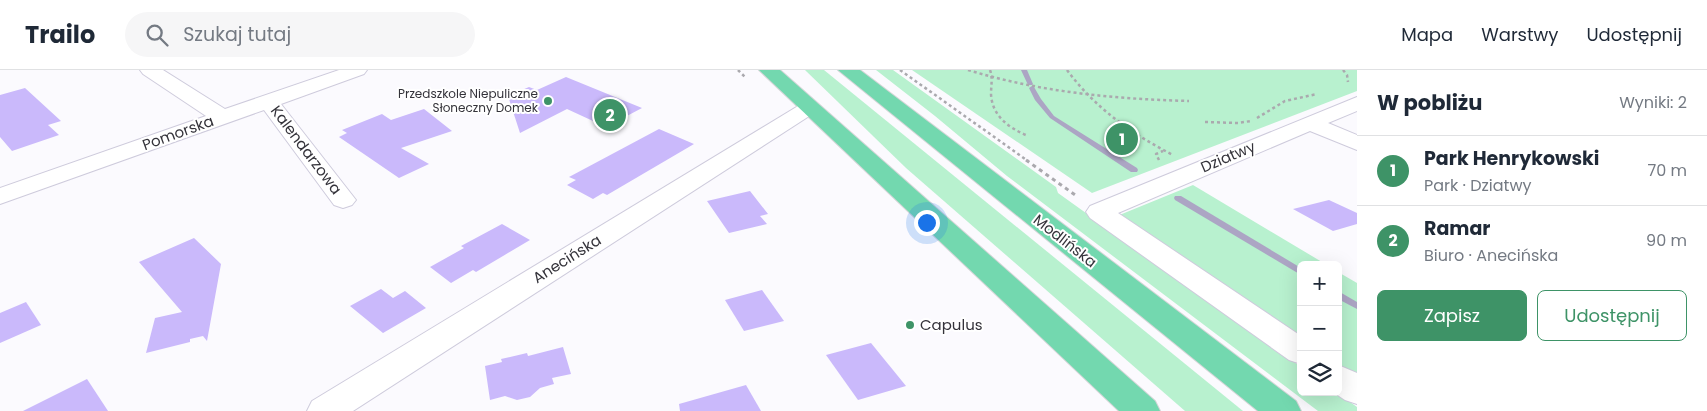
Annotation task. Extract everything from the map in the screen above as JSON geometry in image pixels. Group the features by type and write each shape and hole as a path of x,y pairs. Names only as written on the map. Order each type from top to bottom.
{"main road":[{"path":"769,70 1142,411"},
{"name":"Modlińska","path":"848,70 1283,411"}],"street":[{"path":"150,70 222,117"},
{"name":"Pomorska","path":"0,196 357,70"},
{"name":"Dziatwy","path":"1099,212 1310,123 1352,94"},
{"name":"Kalendarzowa","path":"268,101 343,200"},
{"name":"Anecińska","path":"325,411 810,107"},
{"path":"1310,123 1357,143"},
{"path":"1099,212 1300,351"},
{"path":"1342,381 1357,391"}],"path":[{"path":"900,70 1099,212"},
{"path":"968,70 992,78 1046,89 1148,100 1189,101"},
{"path":"990,70 992,78 992,105 996,113 1008,126 1028,136"},
{"path":"1067,70 1088,94 1128,128 1151,144 1171,154"},
{"path":"1343,70 1349,80 1352,94"},
{"path":"1205,122 1238,123 1253,121 1285,101 1319,94"}],"green space":[{"path":"805,70 824,70 1243,411 1185,411 906,168"},
{"path":"876,70 893,70 1056,187 1058,193 1297,364 1297,395 1007,176"},
{"path":"912,70 1357,70 1357,91 1092,193"},
{"path":"1193,185 1320,261 1297,261 1297,340 1117,216"},
{"path":"1342,274 1357,283 1357,382 1342,372"},
{"path":"1298,396 1342,396 1357,407 1357,411 1318,411"}],"building":[{"name":"Przedszkole Niepuliczne Słoneczny Domek","path":"566,77 642,108 606,127 567,109 520,133 508,96 529,87 537,90"},
{"path":"25,88 61,121 48,125 59,135 12,151 0,137 0,95"},
{"path":"424,109 452,131 401,148 429,164 399,178 339,137 347,133 342,130 382,114 391,120"},
{"path":"659,129 694,144 607,195 603,193 593,199 567,185 576,180 569,177"},
{"path":"750,191 768,214 760,216 767,224 729,233 707,201"},
{"path":"1329,200 1357,213 1357,224 1333,231 1293,209"},
{"path":"502,224 530,240 476,272 473,270 451,283 430,267 464,248 461,246"},
{"path":"194,238 221,264 207,341 203,336 190,339 190,342 146,353 155,318 182,312 139,262"},
{"path":"381,289 393,298 405,291 426,308 383,333 350,306"},
{"path":"762,290 784,321 744,331 725,300"},
{"path":"26,302 41,325 0,343 0,313"},
{"path":"871,343 906,386 858,400 826,355"},
{"path":"563,347 571,374 552,378 554,384 540,388 530,397 517,400 505,396 490,400 485,366 502,362 501,359 527,353 528,356"},
{"path":"87,379 108,411 23,411"},
{"path":"746,385 761,411 680,411 679,404"}],"waterway":[{"path":"1024,70 1030,84"},
{"path":"1032,88 1038,100 1052,117 1134,170"},
{"path":"1178,198 1297,270"},
{"path":"1342,297 1357,306"}],"place":[{"name":"Przedszkole Niepuliczne Słoneczny Domek","path":"548,101"},
{"name":"Ramar","path":"610,115"},
{"name":"Park Henrykowski","path":"1122,139"},
{"name":"Capulus","path":"910,325"}]}
